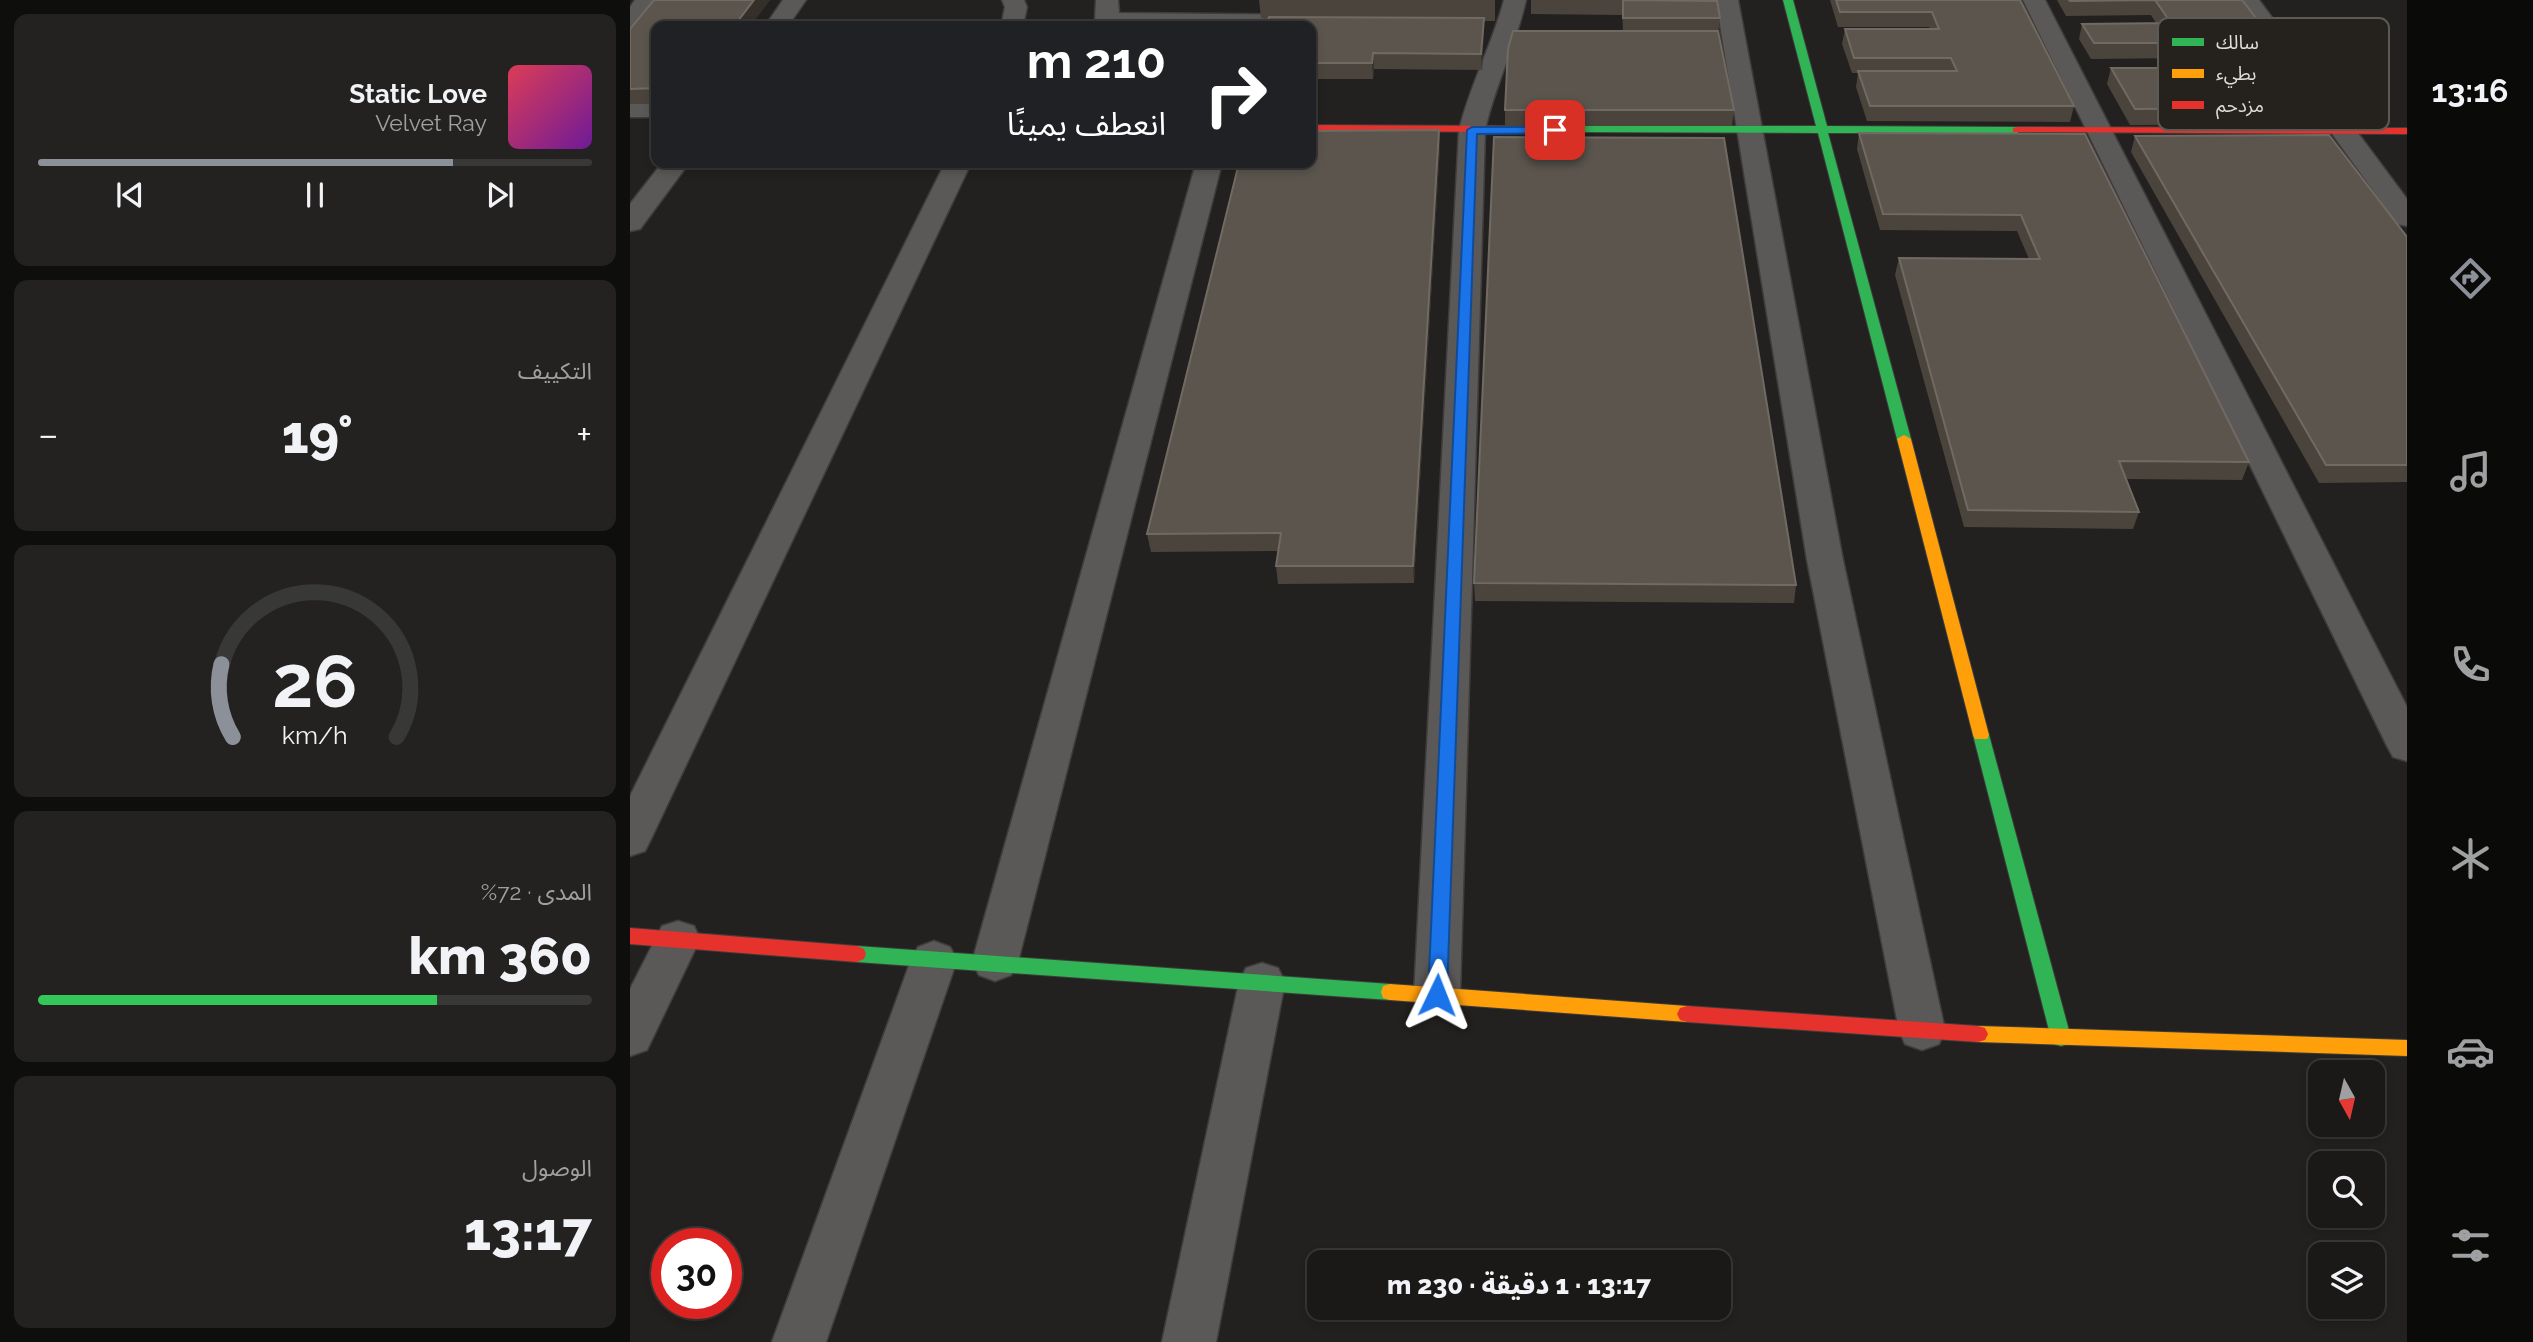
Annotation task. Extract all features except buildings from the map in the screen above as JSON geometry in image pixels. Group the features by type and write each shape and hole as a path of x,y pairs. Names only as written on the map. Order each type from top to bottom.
{"street":[{"path":"630,23 647,0"},
{"path":"780,21 795,0"},
{"path":"1013,0 1016,7 1013,21"},
{"path":"1107,0 1107,20 1186,21"},
{"path":"1727,0 1825,560 1922,1030"},
{"path":"1788,0 2061,1038"},
{"path":"2034,0 2407,746"},
{"path":"2246,0 2259,18"},
{"path":"1437,995 1472,130 1502,16"},
{"path":"1316,23 1343,23"},
{"path":"630,109 651,109"},
{"path":"1316,128 2407,131"},
{"path":"2343,131 2407,218"},
{"path":"630,223 672,168"},
{"path":"630,839 956,168"},
{"path":"995,962 1208,168"},
{"path":"630,936 1922,1030 2061,1038 2407,1048"},
{"path":"630,1036 678,939"},
{"path":"799,1342 934,960"},
{"path":"1189,1342 1262,982"}],"traffic: fast":[{"path":"1788,0 1904,439"},
{"path":"1555,129 2017,130"},
{"path":"1981,735 2061,1038"},
{"path":"857,954 1390,992"}],"traffic: slow":[{"path":"1904,439 1981,735"},
{"path":"1390,992 1687,1014"},
{"path":"1978,1034 2407,1048"}],"traffic: jam":[{"path":"1316,128 1555,129"},
{"path":"2017,130 2407,131"},
{"path":"630,936 857,954"},
{"path":"1687,1014 1978,1034"}],"route":[{"path":"1437,995 1472,130 1555,130"}]}
